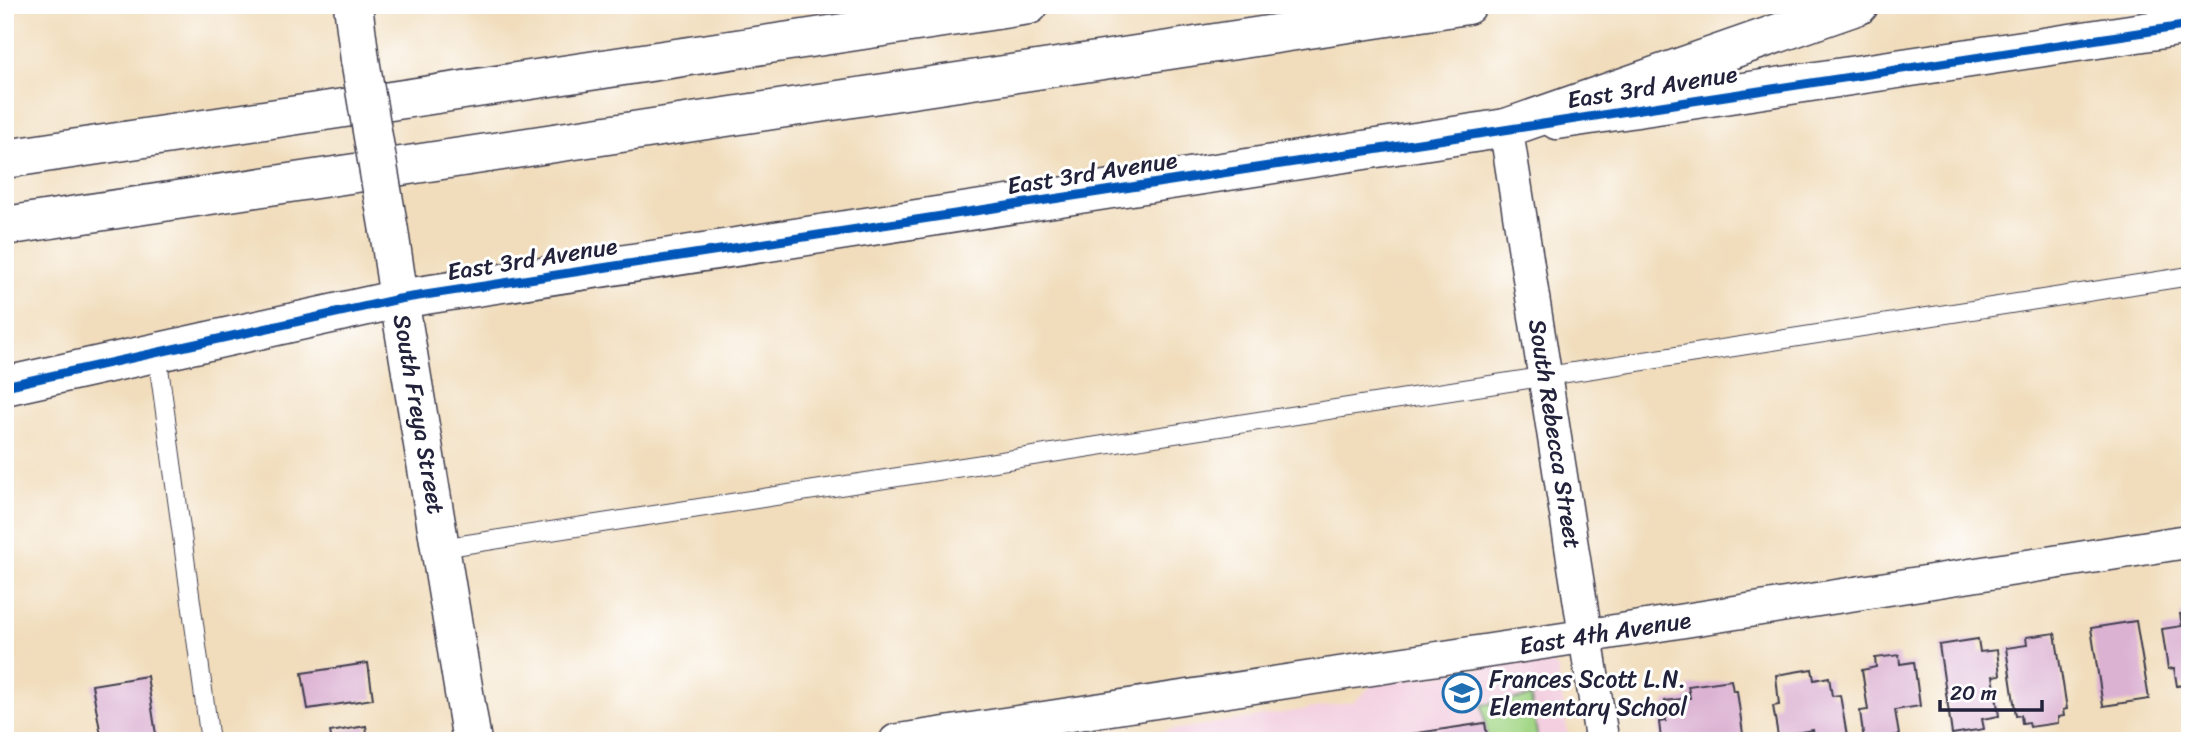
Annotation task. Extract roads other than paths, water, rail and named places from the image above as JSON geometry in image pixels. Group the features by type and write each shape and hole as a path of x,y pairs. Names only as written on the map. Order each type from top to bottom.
{"main road":[{"name":"South Freya Street","path":"353,5 472,741"},
{"path":"5,159 1029,5"},
{"path":"5,226 1467,5"},
{"path":"1506,128 1859,5"},
{"name":"East 3rd Avenue","path":"5,386 399,299 2190,25"}],"street":[{"name":"South Rebecca Street","path":"1506,128 1602,741"},
{"name":"East 4th Avenue","path":"896,741 2190,541"}],"lane":[{"path":"442,548 2190,275"},
{"path":"157,353 210,741"}],"place":[{"name":"Frances Scott L.N. Elementary School","path":"1462,693"}]}
